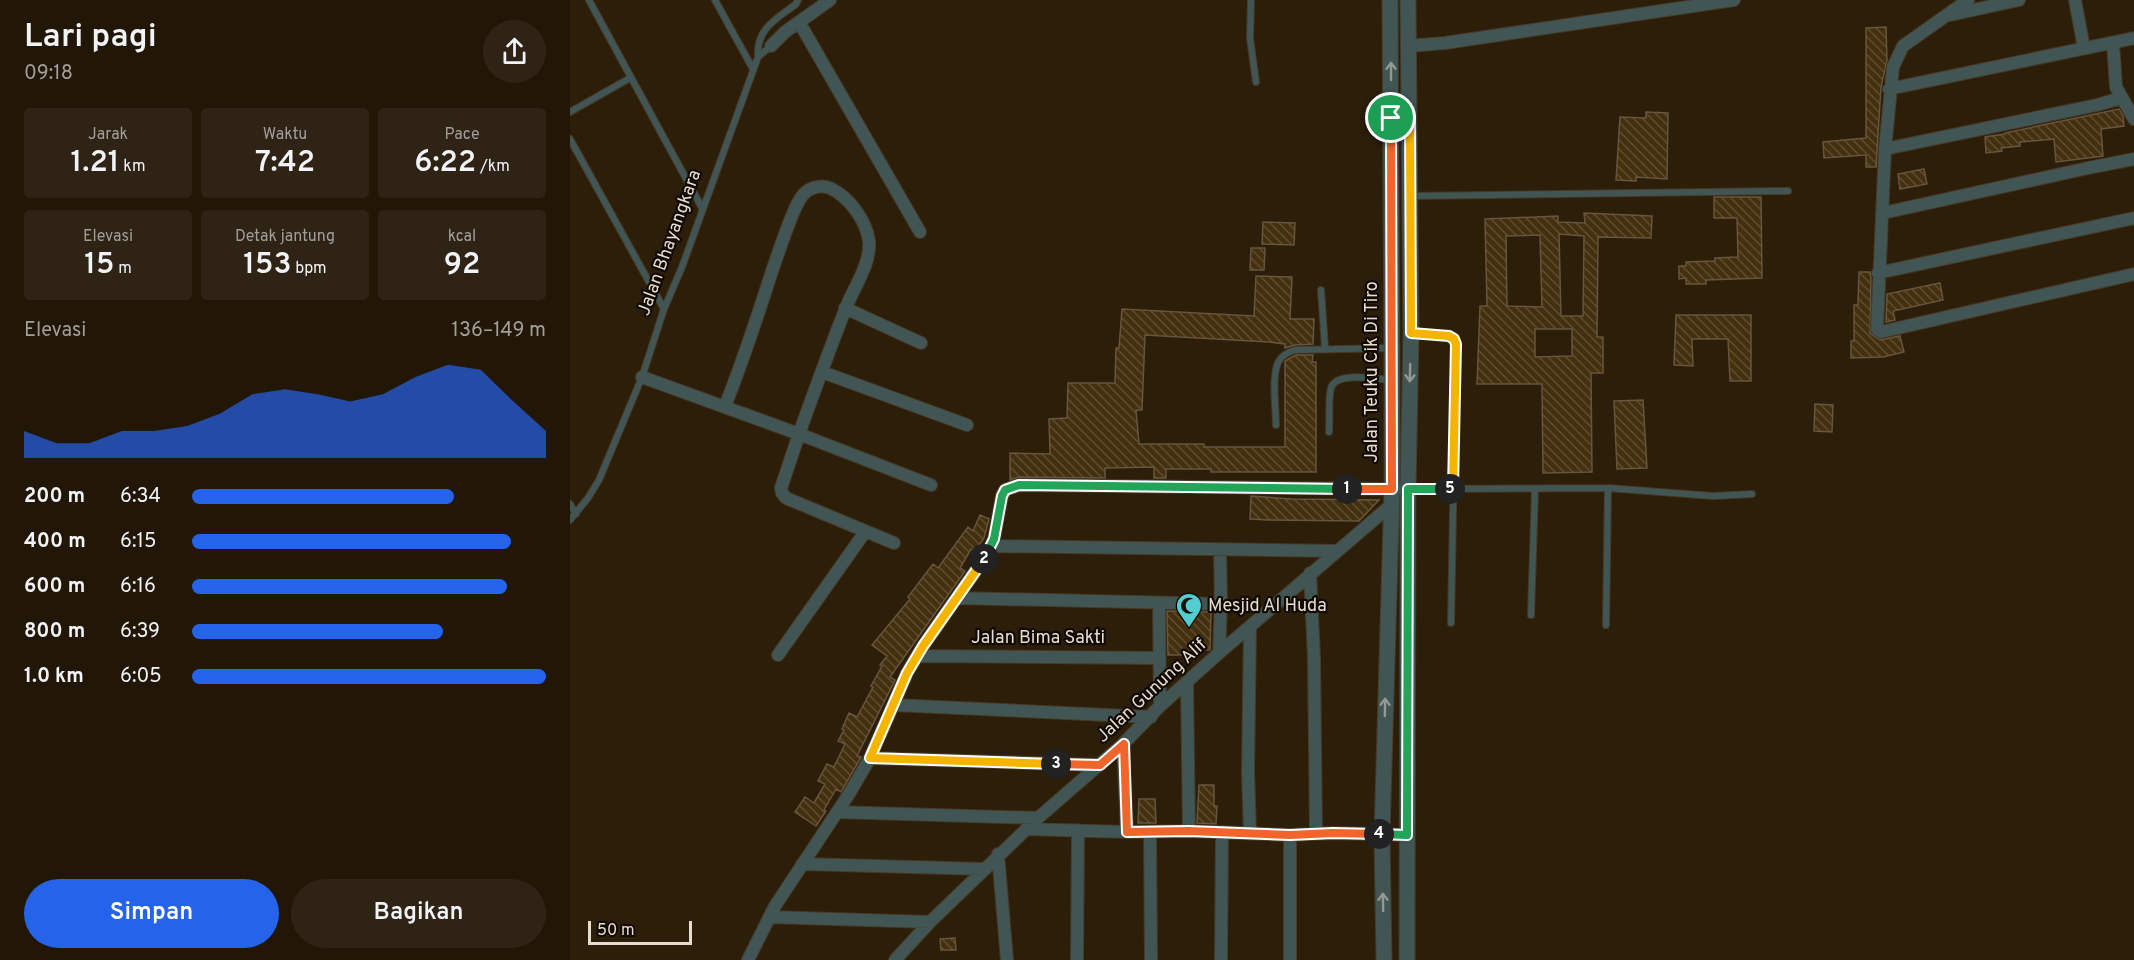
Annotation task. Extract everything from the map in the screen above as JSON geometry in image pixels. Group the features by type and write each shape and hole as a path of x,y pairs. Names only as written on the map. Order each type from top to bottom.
{"street":[{"name":"Jalan Bhayangkara","path":"771,46 830,0"},
{"name":"Jalan Teuku Cik Di Tiro","path":"1384,960 1382,835 1392,489 1389,0"},
{"name":"Jalan Teuku Cik Di Tiro","path":"1407,960 1408,489 1411,333 1408,0"},
{"path":"1408,46 1445,43 1734,0"},
{"path":"1968,0 1903,46 1896,56 1889,89 1877,329 1881,332 2134,274"},
{"path":"1944,16 2019,0"},
{"path":"2075,0 2084,48"},
{"path":"799,22 920,232"},
{"path":"1889,89 2134,38"},
{"path":"2113,43 2116,87 2134,119"},
{"path":"1885,149 2121,98"},
{"path":"1391,118 1410,116"},
{"path":"1883,213 2134,159"},
{"path":"725,406 801,197 811,188 825,186 837,191 856,209 864,227 868,241 865,265 845,308 781,488 786,498 894,543"},
{"path":"1878,273 2134,218"},
{"path":"845,308 921,343"},
{"path":"822,372 967,425"},
{"path":"642,377 725,406 931,485"},
{"path":"748,960 769,917 870,758 907,673 991,546 1005,490 1019,485 1408,489"},
{"name":"Jalan Gunung Alif","path":"895,960 998,854 1124,744 1160,706 1219,653 1390,507"},
{"path":"778,655 865,532"},
{"path":"991,546 1337,551"},
{"path":"1219,653 1220,550"},
{"path":"1310,573 1314,658 1316,833"},
{"path":"957,598 1221,603"},
{"path":"1159,603 1160,706"},
{"path":"1250,627 1248,772 1250,833"},
{"name":"Jalan Bima Sakti","path":"917,656 1158,658"},
{"path":"1187,683 1189,831"},
{"path":"894,705 1151,717"},
{"path":"1124,744 1127,832"},
{"path":"870,758 1100,765"},
{"path":"837,812 1038,818"},
{"path":"1026,829 1290,835 1316,833 1407,835"},
{"path":"1077,960 1078,830"},
{"path":"1150,832 1151,960"},
{"path":"1221,960 1222,832"},
{"path":"1290,835 1290,960"},
{"path":"998,854 1007,960"},
{"path":"802,864 984,869"},
{"path":"769,917 930,922"}],"lane":[{"path":"590,0 702,208"},
{"path":"716,0 753,69"},
{"path":"758,57 757,46 760,34 798,0"},
{"path":"1251,0 1250,38 1257,82"},
{"name":"Jalan Bhayangkara","path":"570,520 599,480 642,377 663,309 682,267 753,69 758,57 771,46"},
{"path":"570,112 630,78"},
{"path":"570,139 663,309"},
{"path":"1411,196 1788,191"},
{"path":"1321,290 1325,348"},
{"path":"1411,333 1449,336 1456,344 1451,623"},
{"path":"1276,425 1275,371 1279,360 1295,350 1392,348"},
{"path":"1329,432 1331,387 1337,380 1344,377 1392,380"},
{"path":"1408,489 1608,488 1713,496 1752,494"},
{"path":"1606,626 1608,488"},
{"path":"1531,615 1535,489"},
{"path":"570,504 576,514"}],"building":[{"path":"1886,27 1887,60 1881,87 1876,167 1866,167 1866,155 1824,158 1823,142 1866,138 1866,28"},
{"path":"2119,109 2123,116 2124,126 2101,129 2103,156 2056,162 2054,139 2020,142 2020,146 2001,148 2002,151 1986,153 1985,137"},
{"path":"1646,112 1668,113 1667,179 1636,177 1636,181 1616,180 1620,117 1646,118"},
{"path":"1924,169 1927,184 1900,189 1898,174"},
{"path":"1714,197 1761,197 1762,278 1706,280 1706,284 1686,284 1686,278 1679,279 1679,266 1686,266 1686,262 1738,257 1737,218 1714,218"},
{"path":"1584,213 1652,216 1651,238 1598,237 1597,337 1603,337 1603,373 1591,373 1592,472 1543,473 1542,384 1477,384 1480,306 1487,306 1485,219 1558,216 1558,222 1585,223","holes":["1559,234 1584,236 1583,316 1561,316","1540,235 1542,307 1507,306 1506,236","1535,329 1572,329 1572,356 1535,357"]},
{"path":"1263,222 1295,223 1294,245 1262,244"},
{"path":"1251,248 1265,248 1264,270 1250,270"},
{"path":"1859,272 1870,272 1871,277 1870,333 1880,340 1900,336 1904,352 1883,357 1851,358 1851,341 1854,341 1854,305 1858,305"},
{"path":"1256,276 1292,277 1290,319 1314,319 1313,344 1285,348 1285,344 1269,342 1145,335 1142,410 1136,410 1139,444 1285,447 1285,361 1296,355 1313,355 1312,362 1316,362 1316,472 1211,472 1211,469 1166,469 1166,478 1154,478 1154,467 1105,468 1105,478 1019,477 1010,480 1010,453 1050,454 1049,419 1067,418 1068,383 1115,383 1116,348 1119,348 1122,309 1254,316"},
{"path":"1940,283 1943,300 1893,311 1895,320 1886,322 1887,294"},
{"path":"1676,315 1751,315 1751,381 1730,381 1728,339 1692,339 1693,366 1674,365"},
{"path":"1643,400 1647,468 1617,469 1614,401"},
{"path":"1815,404 1833,405 1832,432 1814,431"},
{"path":"1251,496 1379,500 1359,521 1268,520 1250,519"},
{"path":"980,515 989,519 984,538 975,551 971,549 960,568 965,571 890,677 895,680 857,756 861,757 841,792 836,789 816,826 795,812 805,797 814,803 825,784 818,781 827,764 834,767 845,744 838,741 849,713 857,717 873,687 871,686 882,666 880,665 887,656 872,645 910,599 908,597 933,564 938,568 968,527 973,531"},
{"name":"Mesjid Al Huda","path":"1167,611 1211,612 1210,650 1189,649 1189,655 1168,655"},
{"path":"1199,785 1214,785 1214,806 1217,806 1216,824 1197,823"},
{"path":"1139,799 1155,799 1156,823 1138,823"},
{"path":"955,938 956,950 941,950 940,939"}],"place":[{"name":"Mesjid Al Huda","path":"1189,629"}],"route":[{"path":"1410,116 1411,333 1449,336 1456,344 1453,489 1408,489 1407,835 1127,832 1124,744 1100,765 870,758 907,673 923,646 988,553 994,539 1002,496 1008,488 1019,485 1392,489 1391,118 1410,116"}]}
